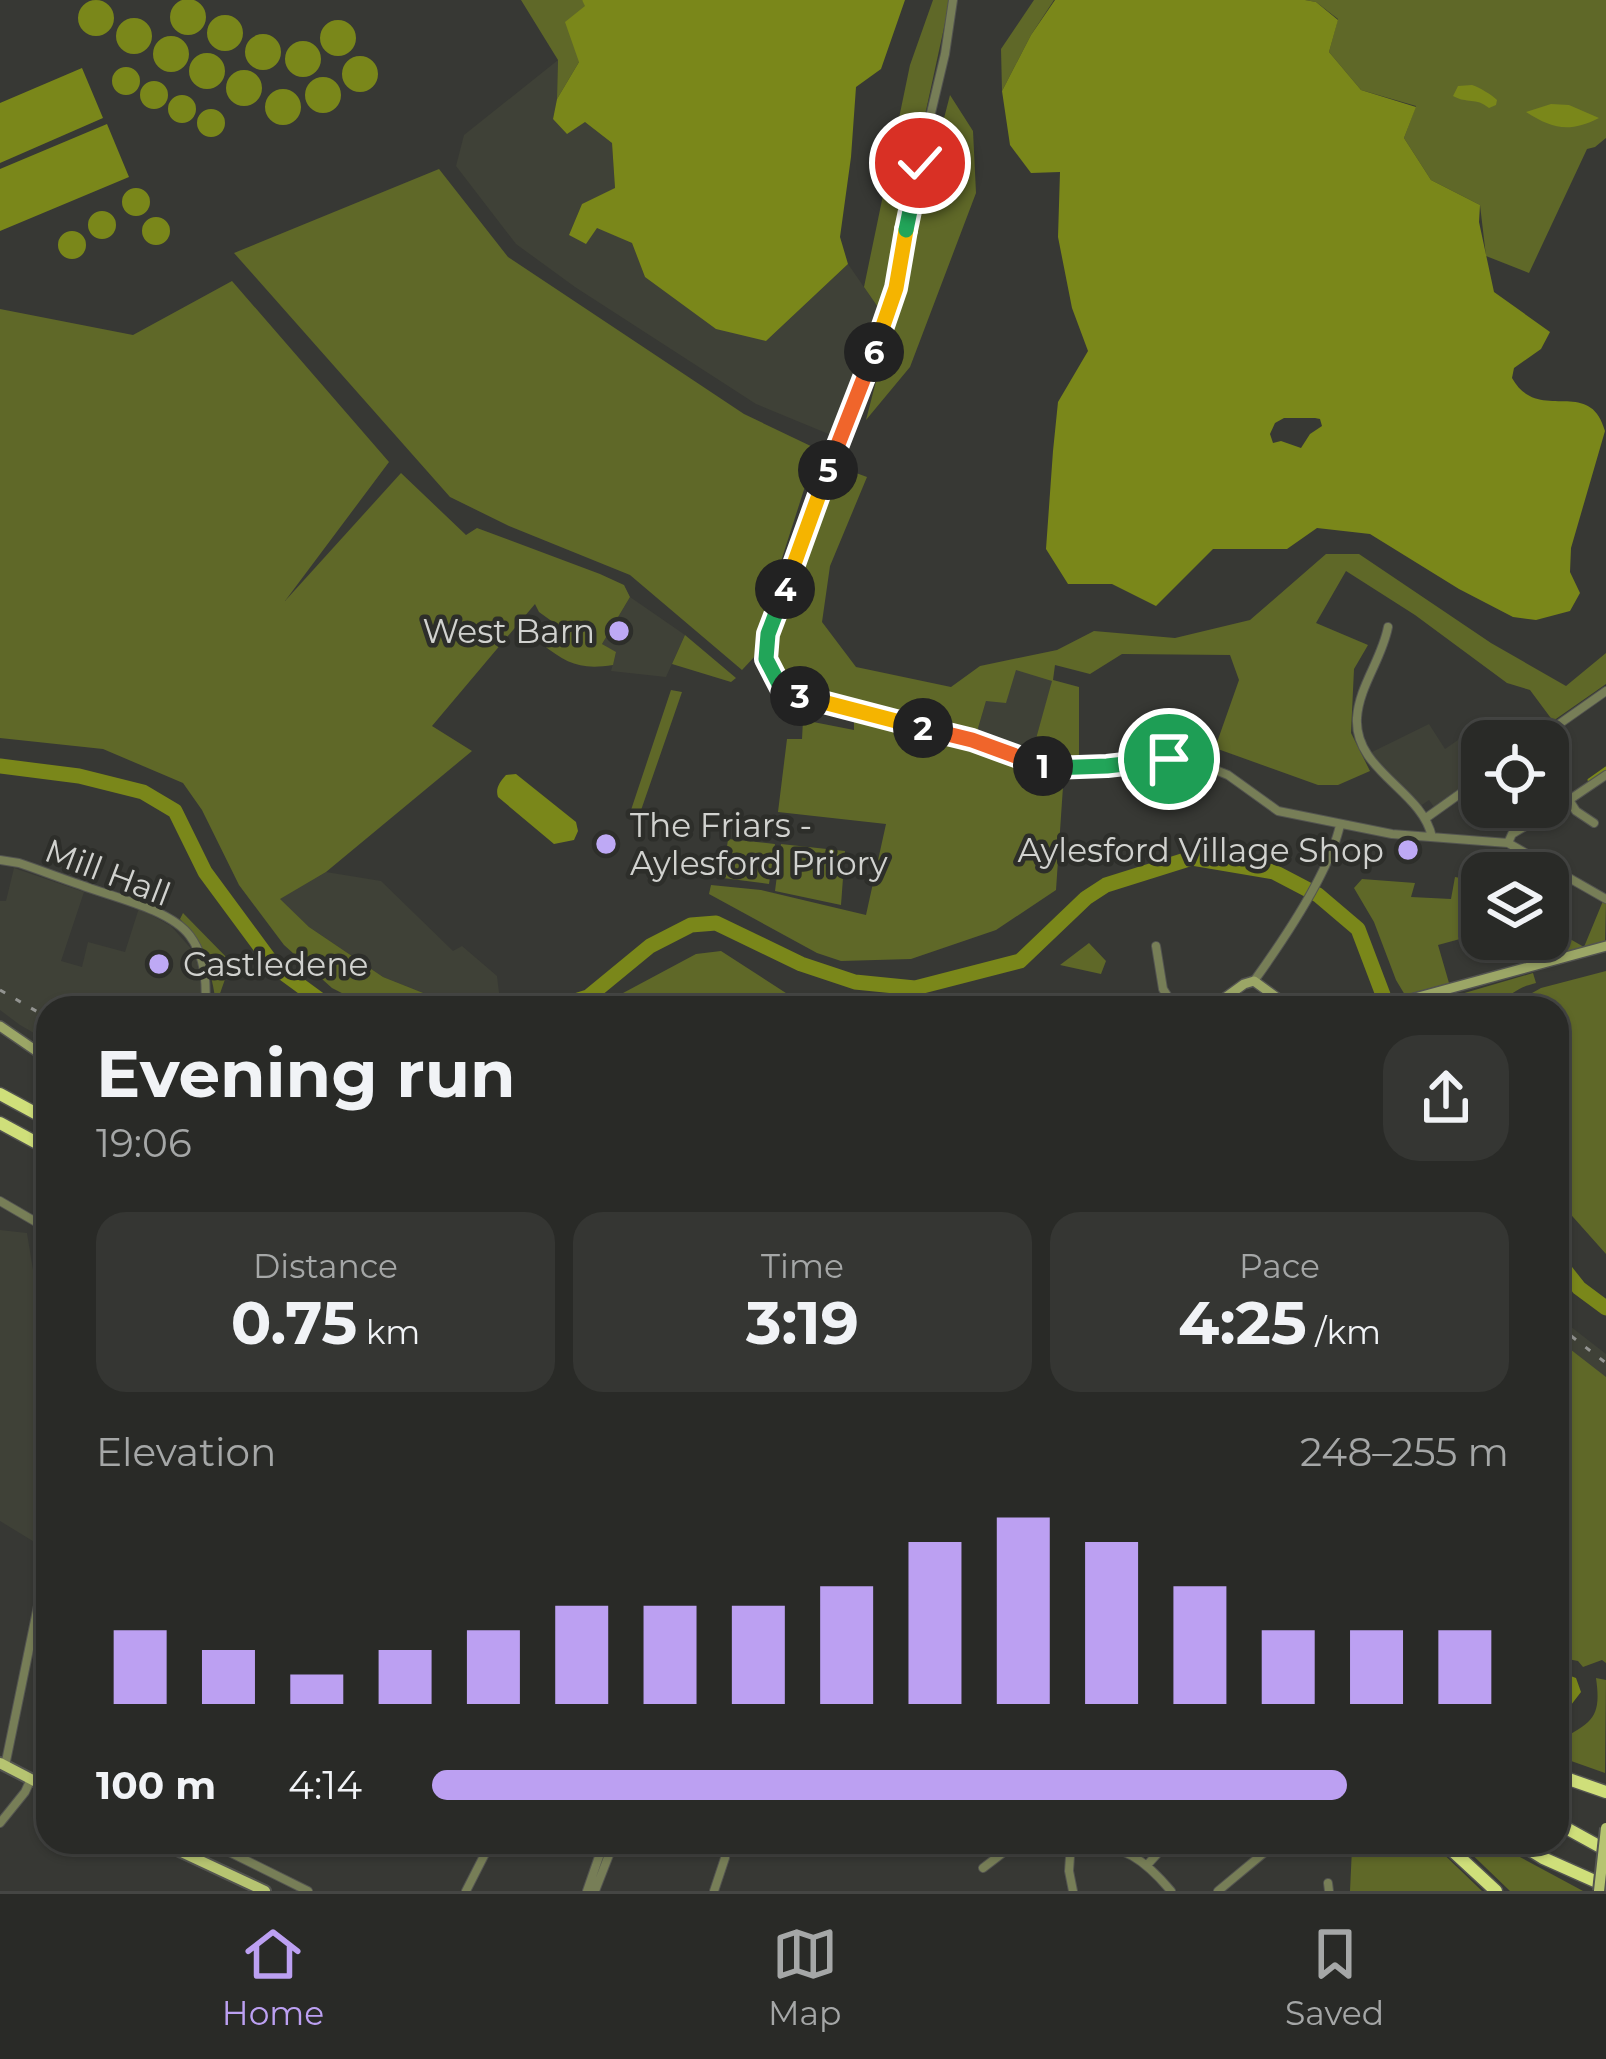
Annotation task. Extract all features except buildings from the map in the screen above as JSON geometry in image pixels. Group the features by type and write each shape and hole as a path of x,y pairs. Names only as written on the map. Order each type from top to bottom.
{"highway":[{"path":"0,1094 36,1114"},
{"path":"0,1124 36,1143"},
{"path":"1569,1779 1606,1792"},
{"path":"1569,1830 1606,1850"},
{"path":"1457,1854 1496,1891"},
{"path":"1536,1854 1603,1889"}],"main road":[{"path":"3,1764 36,1782"},
{"path":"1603,1889 1606,1828"},
{"path":"186,1854 265,1891"}],"street":[{"path":"953,0 890,311 768,634 766,659 781,688 820,703 972,740 1051,768 1169,759 1198,763 1228,775 1277,811 1432,838 1508,843 1606,898"},
{"path":"1388,627 1360,700 1358,737 1365,752 1426,818 1432,838"},
{"path":"1565,720 1606,691"},
{"path":"1594,823 1569,800 1606,775"},
{"path":"1426,818 1461,793"},
{"path":"1228,996 1254,981 1282,940 1336,841 1340,825"},
{"path":"1508,843 1522,828"},
{"name":"Mill Hall","path":"0,860 131,901 180,926 198,948 206,996"},
{"path":"1156,946 1167,996"},
{"path":"1426,996 1606,946"},
{"path":"1254,981 1275,996"},
{"path":"0,1026 36,1051"},
{"path":"0,1201 36,1222"},
{"path":"3,1764 36,1612"},
{"path":"0,1823 31,1779"},
{"path":"233,1854 308,1891"},
{"path":"466,1891 485,1854"},
{"path":"591,1891 601,1854"},
{"path":"591,1891 608,1854"},
{"path":"714,1891 723,1854"},
{"path":"983,1868 1001,1854"},
{"path":"1070,1854 1073,1891"},
{"path":"1127,1854 1148,1864 1171,1891"},
{"path":"1148,1864 1157,1854"},
{"path":"1218,1891 1263,1854"}],"shaded area":[{"path":"188,-1 201,4 206,17 201,30 188,35 175,30 170,17 175,4"},
{"path":"96,0 109,5 114,18 109,31 96,36 83,31 78,18 83,5"},
{"path":"521,0 582,0 586,5 579,62 557,99 558,60"},
{"path":"582,0 905,0 881,69 856,87 840,237 848,264 766,341 716,329 645,277 632,243 597,228 586,244 569,235 582,204 615,188 612,143 585,122 567,134 553,119 557,99 579,62 565,22 585,6"},
{"path":"933,0 950,0 882,313 864,287 910,65"},
{"path":"1034,0 1054,0 1002,91 1001,49"},
{"path":"1055,0 1305,0 1316,2 1338,20 1329,52 1361,90 1416,107 1404,138 1431,180 1480,205 1479,222 1494,292 1550,332 1541,349 1514,368 1512,378 1535,398 1588,406 1605,431 1571,548 1570,572 1580,593 1570,611 1536,620 1513,617 1370,534 1317,528 1287,549 1213,549 1156,606 1112,584 1068,584 1046,549 1053,451 1058,402 1088,351 1072,308 1058,237 1060,172 1031,173 1010,145 1002,91","holes":["1284,418 1320,419 1322,426 1301,448 1273,443 1270,434"]},
{"path":"1305,0 1606,0 1606,138 1587,149 1529,273 1486,256 1480,205 1431,180 1404,138 1416,106 1361,90 1329,52 1338,19 1316,2"},
{"path":"225,15 238,20 243,33 238,46 225,51 212,46 207,33 212,20"},
{"path":"134,18 147,23 152,36 147,49 134,54 121,49 116,36 121,23"},
{"path":"338,20 351,25 356,38 351,51 338,56 325,51 320,38 325,25"},
{"path":"263,34 276,39 281,52 276,65 263,70 250,65 245,52 250,39"},
{"path":"171,36 184,41 189,54 184,67 171,72 158,67 153,54 158,41"},
{"path":"303,41 316,46 321,59 316,72 303,77 290,72 285,59 290,46"},
{"path":"207,53 220,58 225,71 220,84 207,89 194,84 189,71 194,58"},
{"path":"360,56 373,61 378,74 373,87 360,92 347,87 342,74 347,61"},
{"path":"558,60 553,119 584,121 612,143 615,189 582,204 569,235 597,227 632,243 645,277 766,341 848,264 882,313 831,435 756,404 575,287 516,244 456,166 464,135"},
{"path":"126,67 136,71 140,81 136,91 126,95 116,91 112,81 116,71"},
{"path":"82,68 103,118 0,163 0,103"},
{"path":"244,70 257,75 262,88 257,101 244,106 231,101 226,88 231,75"},
{"path":"323,77 336,82 341,95 336,108 323,113 310,108 305,95 310,82"},
{"path":"154,81 164,85 168,95 164,105 154,109 144,105 140,95 144,85"},
{"path":"1472,85 1495,98 1496,105 1489,108 1453,96 1458,86"},
{"path":"283,89 296,94 301,107 296,120 283,125 270,120 265,107 270,94"},
{"path":"182,95 192,99 196,109 192,119 182,123 172,119 168,109 172,99"},
{"path":"950,95 973,131 976,193 910,367 866,420"},
{"path":"1551,104 1569,105 1599,118 1561,127 1526,112"},
{"path":"211,109 221,113 225,123 221,133 211,137 201,133 197,123 201,113"},
{"path":"107,124 129,177 0,231 0,169"},
{"path":"439,169 508,257 744,414 817,449 757,654 742,670 630,575 450,497 234,253"},
{"path":"136,188 146,192 150,202 146,212 136,216 126,212 122,202 126,192"},
{"path":"102,211 112,215 116,225 112,235 102,239 92,235 88,225 92,215"},
{"path":"156,217 166,221 170,231 166,241 156,245 146,241 142,231 146,221"},
{"path":"72,231 82,235 86,245 82,255 72,259 62,255 58,245 62,235"},
{"path":"232,281 389,462 285,601 401,473 466,535 477,528 600,574 624,585 630,597 602,644 616,652 613,665 602,666 575,664 542,644 557,625 535,604 432,726 472,751 326,872 280,899 309,927 383,977 431,996 348,996 332,988 284,945 239,885 202,810 183,783 103,749 0,738 0,309 133,335"},
{"path":"837,466 867,477 830,566 822,622 856,667 951,687 980,666 1057,650 1094,631 1175,638 1250,620 1326,554 1359,554 1491,643 1566,686 1606,653 1606,684 1552,720 1530,690 1507,683 1346,571 1316,623 1368,645 1354,669 1351,733 1370,771 1338,785 1318,785 1215,748 1239,680 1230,655 1122,654 1090,674 1055,665 1053,680 1079,687 1079,762 1032,753 1052,681 1016,670 1006,703 986,701 976,735 815,695 784,680 775,655 779,625"},
{"path":"630,597 685,635 666,677 611,671 616,653 602,644"},
{"path":"685,635 736,678 731,682 672,664"},
{"path":"1015,669 1053,680 1032,753 976,735 986,701"},
{"path":"671,690 682,692 639,816 630,813"},
{"path":"854,716 1042,772 1064,772 1056,890 996,930 911,959 841,961 817,953 709,894 711,885 761,890 866,915 886,824 778,812 787,739 802,739 803,720 854,730"},
{"path":"1429,724 1445,749 1461,738 1461,788 1434,807 1429,800 1419,807 1370,753"},
{"path":"516,774 576,822 574,840 554,844 498,797 502,780"},
{"path":"728,839 775,844 769,884 723,878"},
{"path":"781,844 845,851 841,905 775,891"},
{"path":"14,868 84,892 61,961 82,967 88,942 125,952 139,908 171,926 194,952 204,996 36,996 36,1034 0,1010 0,901 6,901"},
{"path":"326,872 381,881 453,951 462,946 497,976 499,996 431,996 383,977 309,927 279,899"},
{"path":"1455,877 1461,878 1461,939 1438,945 1449,983 1405,995 1354,888 1362,879 1415,883 1411,897 1451,899"},
{"path":"1603,901 1605,942 1584,947"},
{"path":"183,913 231,962 219,996 215,996 195,938 180,919"},
{"path":"1570,939 1584,947 1569,951"},
{"path":"1089,943 1106,961 1101,974 1060,965"},
{"path":"721,951 790,996 617,996 696,954"},
{"path":"1606,971 1606,1254 1569,1212 1569,996 1527,996"},
{"path":"1533,973 1536,983 1508,996 1454,996"},
{"path":"0,1230 27,1233 36,1289 36,1543 0,1521"},
{"path":"1569,1325 1606,1354 1606,1380 1569,1351"},
{"path":"1569,1348 1606,1377 1606,1663 1602,1660 1583,1667 1569,1659"},
{"path":"1569,1675 1576,1678 1581,1692 1571,1705"},
{"path":"1596,1678 1606,1680 1605,1773 1569,1760 1569,1735 1592,1718"},
{"path":"1352,1854 1443,1854 1482,1891 1350,1891"},
{"path":"1471,1854 1514,1854 1583,1891 1510,1891"}],"waterway":[{"path":"0,766 79,776 143,792 175,811 205,872 275,967 315,996"},
{"path":"1589,780 1606,768"},
{"path":"589,996 650,946 691,925 716,923 801,964 855,982 915,988 1020,961 1106,885 1192,858 1274,872 1318,895 1358,929 1383,996"},
{"path":"1569,1275 1606,1308"}],"railway":[{"path":"0,990 36,1011"},
{"path":"1569,1334 1606,1363"}],"place":[{"name":"West Barn","path":"619,631"},
{"name":"The Friars - Aylesford Priory","path":"606,844"},
{"name":"Aylesford Village Shop","path":"1408,850"},
{"name":"Castledene","path":"159,964"}],"route":[{"path":"920,163 890,311 768,634 766,659 781,688 801,696 972,740 1051,768 1169,759"}]}
